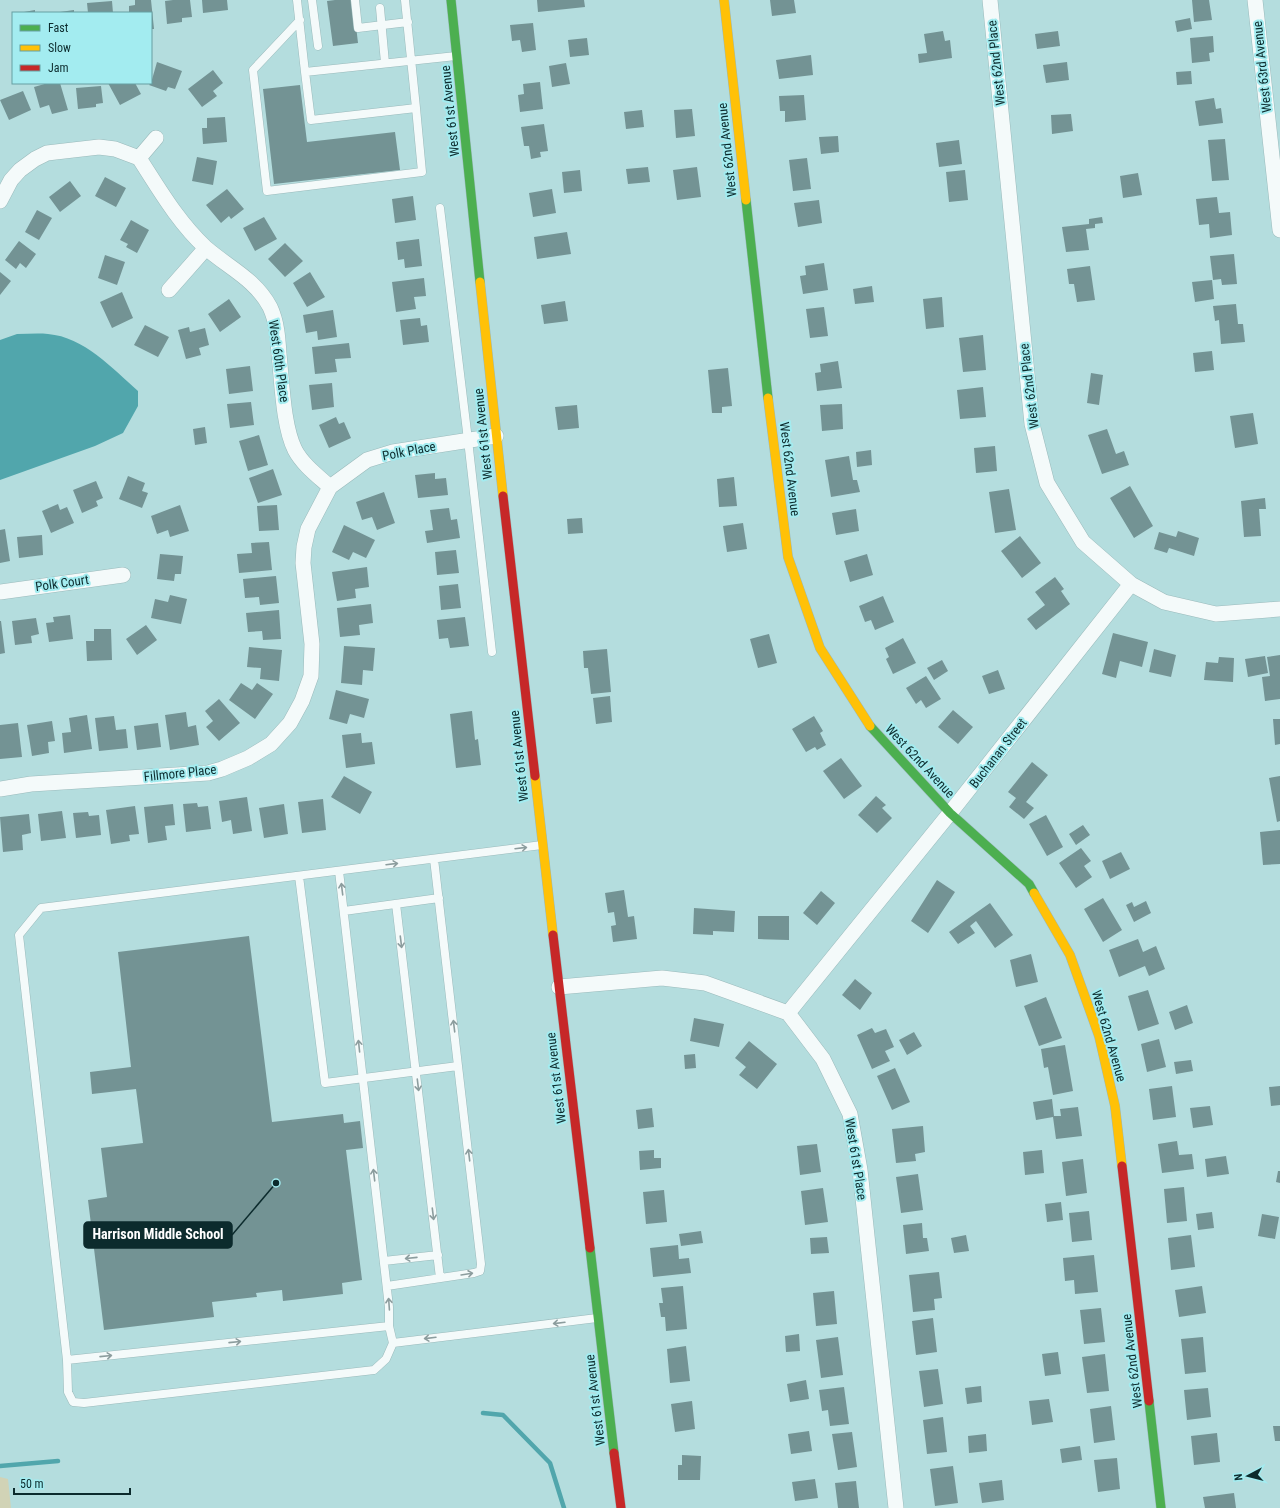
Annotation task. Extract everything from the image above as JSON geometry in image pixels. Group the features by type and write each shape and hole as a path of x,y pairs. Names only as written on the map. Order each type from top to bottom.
{"street":[{"name":"West 61st Avenue","path":"451,0 496,436 542,845 621,1508"},
{"name":"West 62nd Avenue","path":"724,0 772,438 788,557 820,648 869,725 950,813 1028,884 1070,955 1099,1036 1115,1106 1161,1508"},
{"name":"West 62nd Place","path":"990,0 1034,432 1046,483 1083,542 1131,584 1164,602 1216,614 1280,609"},
{"name":"West 63rd Avenue","path":"1255,0 1280,230"},
{"path":"0,201 11,180 20,170 35,159 47,153 100,147 139,158 156,138"},
{"name":"West 60th Place","path":"139,158 188,229 206,248 251,282 263,294 271,309 276,326 289,434 295,450 304,464 330,487"},
{"path":"169,290 206,248"},
{"name":"Polk Place","path":"330,487 367,460 393,452 496,436"},
{"name":"Fillmore Place","path":"0,789 31,784 208,772 222,769 248,758 271,744 290,723 302,701 310,676 312,644 303,563 304,546 308,529 330,487"},
{"name":"Polk Court","path":"0,592 123,575"},
{"name":"Buchanan Street","path":"788,1013 950,813 1131,584"},
{"path":"559,987 662,978 705,982 788,1013"},
{"name":"West 61st Place","path":"788,1013 823,1060 850,1114 860,1170 896,1508"}],"lane":[{"path":"298,0 311,120 416,108"},
{"path":"312,0 318,46"},
{"path":"356,0 358,28 408,22"},
{"path":"300,20 253,70 267,191 422,172 405,0"},
{"path":"380,8 385,63"},
{"path":"305,72 457,56"},
{"path":"440,208 492,652"},
{"path":"339,871 387,1286 389,1326 393,1343 386,1360 374,1370 84,1403 73,1402 68,1392 67,1360 19,935 41,908 542,845"},
{"path":"387,1286 480,1271 481,1264 434,859"},
{"path":"299,876 325,1083 458,1066"},
{"path":"344,910 439,898"},
{"path":"396,904 440,1278"},
{"path":"384,1261 438,1255"},
{"path":"393,1343 598,1318"},
{"path":"67,1360 389,1326"}],"green space":[{"path":"0,1477 8,1479 11,1508 0,1508"}],"water":[{"path":"17,334 48,334 61,336 85,347 108,364 138,391 138,406 123,433 95,446 0,480 0,340"}],"building":[{"path":"135,0 151,0 154,29 152,29 152,12 129,12 129,6 135,5"},
{"path":"190,0 192,17 182,18 182,22 167,24 165,1"},
{"path":"202,0 227,0 228,10 203,13"},
{"path":"353,0 358,43 333,46 327,1"},
{"path":"537,0 584,0 585,7 538,12"},
{"path":"770,0 794,0 796,13 772,16"},
{"path":"1192,0 1209,0 1212,20 1194,22"},
{"path":"112,1 113,12 88,12 87,3"},
{"path":"35,10 35,12 24,12"},
{"path":"74,10 74,12 60,12"},
{"path":"1190,18 1192,29 1177,32 1175,21"},
{"path":"533,23 536,50 522,52 520,40 512,41 510,25"},
{"path":"943,31 945,41 950,40 952,58 919,63 918,54 927,53 924,34"},
{"path":"1058,31 1060,46 1037,49 1035,34"},
{"path":"1213,36 1214,52 1209,53 1210,61 1192,63 1190,38"},
{"path":"587,38 589,55 570,57 568,40"},
{"path":"811,55 813,75 779,79 776,60"},
{"path":"157,62 182,71 175,89 168,87 166,91 149,85 152,84"},
{"path":"1067,62 1069,80 1046,83 1043,65"},
{"path":"566,63 570,84 552,87 549,66"},
{"path":"213,70 223,83 213,91 217,96 202,107 188,89"},
{"path":"1191,71 1192,84 1177,85 1176,72"},
{"path":"540,82 543,109 520,112 518,95 524,94 523,84"},
{"path":"44,84 60,84 68,110 52,114 49,105 40,108 34,87"},
{"path":"109,84 136,84 141,94 120,105"},
{"path":"300,85 307,142 395,132 400,170 274,184 263,89"},
{"path":"101,86 103,103 96,104 96,107 78,109 76,88"},
{"path":"23,91 31,110 9,120 0,100"},
{"path":"804,95 806,120 785,122 785,111 780,111 779,96"},
{"path":"1214,98 1216,109 1221,108 1223,123 1199,126 1195,101"},
{"path":"692,109 695,136 676,138 674,110"},
{"path":"642,110 644,127 626,129 624,112"},
{"path":"1071,114 1073,131 1052,134 1051,115"},
{"path":"225,117 227,142 203,144 202,128 207,128 207,118"},
{"path":"544,124 548,151 540,152 541,157 531,159 529,146 524,146 521,127"},
{"path":"838,136 839,152 821,154 819,137"},
{"path":"1225,139 1229,180 1212,181 1208,140"},
{"path":"959,140 962,164 939,167 936,143"},
{"path":"197,157 217,161 213,185 192,181"},
{"path":"807,158 811,189 793,191 789,160"},
{"path":"648,167 650,182 628,184 626,169"},
{"path":"697,167 701,197 677,200 673,170"},
{"path":"580,170 582,191 564,193 562,172"},
{"path":"965,170 968,200 949,202 946,172"},
{"path":"1138,173 1142,195 1123,198 1120,176"},
{"path":"105,177 126,188 116,207 95,196"},
{"path":"70,181 81,196 60,212 49,197"},
{"path":"227,189 244,209 231,219 229,216 221,223 206,205"},
{"path":"552,189 556,213 533,217 529,193"},
{"path":"413,196 416,220 395,223 392,199"},
{"path":"1217,197 1219,213 1230,212 1232,235 1210,238 1209,224 1199,225 1196,199"},
{"path":"819,200 822,223 798,227 794,203"},
{"path":"37,210 52,218 39,240 25,232"},
{"path":"264,217 277,239 255,251 243,228"},
{"path":"1102,217 1103,223 1095,224 1095,228 1086,229 1089,250 1066,252 1062,227 1089,224 1089,219"},
{"path":"131,220 149,230 137,253 126,247 128,244 120,240"},
{"path":"567,232 571,254 537,259 534,237"},
{"path":"419,239 422,266 405,268 404,259 398,260 396,242"},
{"path":"19,241 36,254 26,268 20,263 16,269 5,260"},
{"path":"285,243 303,261 285,277 268,259"},
{"path":"1234,254 1237,284 1222,285 1221,279 1213,280 1210,256"},
{"path":"105,255 125,262 117,285 98,278"},
{"path":"824,263 828,290 803,294 800,276 806,275 805,266"},
{"path":"1090,266 1095,300 1077,302 1074,284 1069,284 1067,269"},
{"path":"0,272 11,281 0,295"},
{"path":"310,272 325,297 307,307 293,283"},
{"path":"424,278 426,296 414,297 416,309 396,312 392,282"},
{"path":"1212,280 1214,299 1195,302 1192,282"},
{"path":"872,286 874,302 855,304 853,289"},
{"path":"122,292 133,318 112,328 100,302"},
{"path":"942,297 944,327 926,329 923,299"},
{"path":"229,299 241,317 220,332 208,314"},
{"path":"565,301 568,321 544,324 541,305"},
{"path":"1236,304 1238,324 1243,324 1245,342 1221,344 1219,320 1215,321 1213,306"},
{"path":"824,307 828,336 810,338 806,309"},
{"path":"333,310 337,337 318,340 317,331 306,333 303,315"},
{"path":"420,318 421,326 427,325 429,342 403,345 400,320"},
{"path":"145,325 169,337 158,357 134,345"},
{"path":"189,327 190,332 205,328 209,345 199,348 201,355 186,359 178,330"},
{"path":"983,335 986,370 963,372 959,338"},
{"path":"349,343 351,358 335,359 337,372 315,374 312,347"},
{"path":"1212,351 1214,370 1195,372 1193,353"},
{"path":"838,361 842,388 817,391 815,373 821,372 820,364"},
{"path":"250,366 253,391 229,394 226,369"},
{"path":"728,368 732,406 722,407 722,413 712,413 708,370"},
{"path":"1091,373 1103,375 1099,405 1087,403"},
{"path":"332,383 334,407 312,410 309,385"},
{"path":"983,387 986,417 960,419 957,390"},
{"path":"251,402 254,425 230,428 227,404"},
{"path":"842,404 843,429 822,431 820,405"},
{"path":"577,405 579,428 558,430 555,407"},
{"path":"1253,413 1258,444 1235,448 1230,416"},
{"path":"336,417 339,424 344,422 351,438 329,448 319,425"},
{"path":"205,427 207,443 195,445 193,429"},
{"path":"1107,429 1116,454 1124,451 1129,465 1102,474 1088,435"},
{"path":"259,435 268,465 248,471 239,441"},
{"path":"995,446 997,471 976,473 974,448"},
{"path":"871,450 872,465 857,467 856,452"},
{"path":"849,456 853,480 857,480 860,492 831,497 825,460"},
{"path":"273,469 282,495 258,503 249,478"},
{"path":"435,473 435,479 446,478 448,495 418,498 415,475"},
{"path":"128,476 145,483 142,491 148,493 142,508 119,499"},
{"path":"734,477 737,506 719,507 717,479"},
{"path":"96,481 103,498 96,501 98,506 82,513 73,490"},
{"path":"1130,486 1153,526 1134,538 1110,498"},
{"path":"1009,489 1016,530 995,533 989,492"},
{"path":"384,492 395,523 377,530 372,517 362,520 356,502"},
{"path":"1265,498 1266,509 1259,509 1261,536 1244,537 1241,501"},
{"path":"58,504 60,510 67,507 74,523 51,533 42,511"},
{"path":"180,505 189,531 170,537 168,530 157,534 151,516"},
{"path":"277,505 279,530 259,531 257,506"},
{"path":"449,508 451,520 457,519 460,538 427,543 425,531 433,530 430,510"},
{"path":"856,509 859,531 836,535 832,513"},
{"path":"582,518 583,533 568,534 567,519"},
{"path":"743,523 747,549 727,552 723,526"},
{"path":"344,525 375,540 366,558 353,552 349,560 332,552"},
{"path":"5,529 10,561 0,563 0,530"},
{"path":"1178,531 1199,538 1194,556 1169,548 1167,553 1154,549 1159,532 1176,537"},
{"path":"42,535 43,555 19,558 17,537"},
{"path":"1020,536 1041,563 1022,578 1001,551"},
{"path":"269,542 272,570 239,573 237,554 252,553 251,543"},
{"path":"456,550 459,573 437,575 435,552"},
{"path":"160,554 183,556 181,574 175,574 174,581 157,579"},
{"path":"867,554 873,575 850,582 844,561"},
{"path":"367,567 369,587 355,589 356,598 337,601 332,572"},
{"path":"276,576 279,603 260,605 259,597 245,598 243,579"},
{"path":"1055,577 1064,589 1061,591 1070,604 1036,630 1027,619 1045,605 1035,592"},
{"path":"458,584 461,608 441,610 439,586"},
{"path":"170,595 187,599 181,624 151,618 155,599 168,602"},
{"path":"883,596 894,622 875,630 871,620 865,622 859,606"},
{"path":"371,604 373,623 359,625 360,635 340,637 337,608"},
{"path":"279,610 281,639 263,640 262,631 248,632 246,613"},
{"path":"70,615 73,639 49,642 46,623 54,622 53,617"},
{"path":"465,617 469,646 450,648 448,638 439,639 437,620"},
{"path":"36,618 39,634 31,636 32,643 15,645 12,621"},
{"path":"0,621 5,653 0,654"},
{"path":"146,625 157,640 137,655 126,639"},
{"path":"94,629 111,629 112,660 87,661 86,641 94,641"},
{"path":"1113,633 1148,642 1142,667 1120,661 1116,678 1102,674"},
{"path":"769,634 777,663 758,668 750,639"},
{"path":"903,638 916,663 893,674 886,659 889,657 885,648"},
{"path":"344,646 375,648 373,671 363,670 362,685 341,683"},
{"path":"249,647 282,650 279,681 260,679 261,668 247,667"},
{"path":"607,649 611,692 591,694 588,668 584,668 583,651"},
{"path":"1154,649 1176,655 1171,677 1149,672"},
{"path":"1280,655 1280,699 1265,701 1262,677 1270,676 1267,657"},
{"path":"1265,656 1268,673 1248,677 1245,659"},
{"path":"1219,657 1234,658 1233,682 1204,680 1206,662 1218,663"},
{"path":"942,660 948,671 934,680 927,668"},
{"path":"998,670 1005,689 989,694 982,676"},
{"path":"926,676 941,699 926,708 921,700 916,704 906,688"},
{"path":"241,683 252,690 257,683 273,694 255,719 229,700"},
{"path":"336,690 369,699 364,718 350,714 347,724 329,719"},
{"path":"610,696 612,722 596,724 593,698"},
{"path":"219,699 240,723 219,741 206,727 213,721 205,711"},
{"path":"953,710 973,727 958,744 938,727"},
{"path":"472,711 475,740 478,739 481,765 456,768 450,714"},
{"path":"186,712 188,727 196,725 199,745 170,750 165,715"},
{"path":"87,715 92,749 64,753 62,733 71,732 69,718"},
{"path":"114,716 116,730 126,729 128,748 99,751 95,718"},
{"path":"814,716 823,731 820,733 826,745 817,750 815,747 806,752 792,729"},
{"path":"1273,719 1280,719 1280,744 1275,745"},
{"path":"52,721 55,741 48,742 49,753 32,756 27,725"},
{"path":"18,723 22,757 0,759 0,725"},
{"path":"158,723 161,747 137,750 134,726"},
{"path":"361,733 362,743 372,742 375,764 346,768 342,735"},
{"path":"841,758 862,786 844,799 823,771"},
{"path":"1032,762 1048,775 1026,802 1034,808 1024,819 1009,807 1016,798 1008,792"},
{"path":"344,776 372,792 360,814 331,797"},
{"path":"1280,776 1280,821 1277,822 1269,778"},
{"path":"876,796 886,805 882,808 892,818 877,833 858,815"},
{"path":"247,797 252,831 233,834 231,820 222,822 219,801"},
{"path":"323,799 326,830 302,833 298,802"},
{"path":"197,803 198,807 208,806 211,829 186,832 183,804"},
{"path":"173,804 175,825 165,826 167,840 148,843 144,807"},
{"path":"284,804 288,834 264,838 259,808"},
{"path":"135,806 139,834 129,835 130,841 111,844 106,810"},
{"path":"62,811 66,838 41,841 38,814"},
{"path":"88,812 89,816 99,815 101,835 76,838 73,813"},
{"path":"29,814 31,833 22,835 23,850 3,852 0,817"},
{"path":"1046,815 1063,847 1047,856 1029,824"},
{"path":"1083,825 1090,835 1076,845 1069,834"},
{"path":"1280,830 1280,864 1263,865 1260,832"},
{"path":"1081,848 1091,861 1084,866 1092,877 1076,888 1059,863"},
{"path":"1121,852 1130,869 1110,879 1102,861"},
{"path":"937,880 955,892 928,933 911,921"},
{"path":"624,890 628,917 634,916 637,939 613,942 611,926 616,925 614,912 608,913 605,893"},
{"path":"821,891 835,903 817,925 803,913"},
{"path":"1103,898 1122,930 1103,942 1084,909"},
{"path":"1146,901 1151,913 1134,922 1126,905 1132,902 1134,907"},
{"path":"990,903 1013,935 995,948 976,921 970,926 975,933 958,944 949,932"},
{"path":"694,908 735,911 734,932 713,931 713,935 693,934"},
{"path":"758,916 789,916 789,940 758,939"},
{"path":"249,936 272,1122 343,1114 344,1123 360,1121 363,1148 346,1150 362,1280 342,1283 343,1294 283,1301 282,1290 256,1293 257,1297 212,1302 214,1317 104,1330 88,1200 107,1197 101,1148 143,1143 136,1089 92,1094 90,1072 131,1067 118,952"},
{"path":"1138,939 1143,952 1156,946 1165,969 1149,976 1145,966 1119,977 1109,950"},
{"path":"1031,954 1038,982 1016,987 1010,960"},
{"path":"855,979 872,993 860,1010 842,995"},
{"path":"1148,990 1159,1024 1138,1031 1128,996"},
{"path":"1046,997 1062,1038 1039,1046 1024,1006"},
{"path":"1187,1005 1193,1023 1175,1030 1169,1012"},
{"path":"694,1018 724,1024 719,1047 690,1041"},
{"path":"872,1028 875,1033 886,1029 894,1047 885,1051 890,1061 872,1069 857,1035"},
{"path":"914,1032 922,1046 907,1055 899,1040"},
{"path":"1159,1039 1166,1067 1147,1072 1141,1044"},
{"path":"749,1041 777,1064 757,1089 739,1075 746,1067 735,1058"},
{"path":"1065,1045 1073,1091 1053,1095 1048,1067 1044,1068 1041,1049"},
{"path":"695,1054 696,1068 685,1069 684,1055"},
{"path":"1191,1060 1193,1071 1176,1074 1174,1062"},
{"path":"895,1068 910,1102 892,1110 877,1076"},
{"path":"1172,1086 1176,1117 1153,1120 1149,1089"},
{"path":"1280,1086 1280,1105 1271,1106 1269,1087"},
{"path":"1052,1099 1054,1116 1061,1116 1060,1109 1078,1107 1082,1136 1056,1139 1053,1117 1036,1120 1033,1102"},
{"path":"1210,1106 1213,1125 1193,1128 1190,1108"},
{"path":"652,1108 654,1127 638,1129 636,1110"},
{"path":"923,1126 925,1152 915,1154 916,1161 896,1163 892,1129"},
{"path":"1177,1141 1179,1155 1192,1154 1194,1169 1162,1173 1158,1144"},
{"path":"817,1144 821,1172 800,1175 797,1146"},
{"path":"654,1150 654,1158 661,1158 661,1168 640,1170 639,1151"},
{"path":"1042,1150 1044,1173 1025,1175 1023,1152"},
{"path":"1226,1156 1229,1174 1207,1177 1205,1159"},
{"path":"1083,1159 1087,1193 1066,1196 1062,1162"},
{"path":"1278,1171 1280,1171 1280,1183 1276,1182"},
{"path":"918,1174 923,1210 901,1213 896,1177"},
{"path":"1184,1187 1187,1221 1167,1223 1164,1189"},
{"path":"823,1188 828,1222 805,1225 801,1191"},
{"path":"664,1190 667,1222 646,1224 643,1192"},
{"path":"1061,1202 1063,1220 1047,1222 1045,1204"},
{"path":"1089,1211 1092,1240 1072,1242 1069,1213"},
{"path":"1212,1212 1214,1228 1198,1230 1196,1214"},
{"path":"1262,1214 1279,1217 1275,1239 1258,1236"},
{"path":"922,1223 923,1238 927,1238 929,1251 906,1254 903,1225"},
{"path":"701,1231 703,1243 681,1246 679,1234"},
{"path":"966,1235 969,1251 954,1253 951,1238"},
{"path":"1191,1235 1195,1267 1171,1270 1168,1238"},
{"path":"827,1237 829,1253 811,1254 810,1238"},
{"path":"678,1245 679,1259 689,1258 691,1273 653,1277 650,1248"},
{"path":"1094,1255 1098,1292 1075,1294 1074,1280 1065,1281 1063,1258"},
{"path":"939,1272 942,1298 934,1299 935,1310 913,1312 909,1275"},
{"path":"683,1286 687,1329 666,1331 665,1317 661,1317 659,1303 663,1303 661,1288"},
{"path":"1202,1286 1206,1313 1179,1317 1175,1290"},
{"path":"834,1291 837,1324 816,1326 813,1293"},
{"path":"1101,1308 1105,1342 1084,1344 1080,1310"},
{"path":"933,1318 937,1352 916,1355 912,1321"},
{"path":"799,1334 800,1351 786,1352 785,1336"},
{"path":"838,1337 843,1375 821,1378 816,1340"},
{"path":"1203,1337 1206,1372 1185,1374 1181,1339"},
{"path":"686,1346 690,1381 670,1383 667,1349"},
{"path":"1058,1352 1061,1374 1045,1376 1042,1354"},
{"path":"1105,1354 1109,1391 1087,1393 1082,1357"},
{"path":"938,1369 943,1404 924,1407 919,1371"},
{"path":"806,1380 809,1399 790,1402 787,1384"},
{"path":"981,1386 982,1402 967,1404 965,1388"},
{"path":"844,1387 849,1424 830,1426 828,1410 822,1411 819,1390"},
{"path":"1208,1388 1211,1417 1187,1420 1184,1390"},
{"path":"1049,1399 1053,1422 1032,1425 1029,1401"},
{"path":"692,1401 695,1429 675,1432 671,1404"},
{"path":"1111,1406 1115,1440 1094,1443 1090,1409"},
{"path":"943,1417 947,1452 927,1454 923,1420"},
{"path":"1273,1426 1280,1426 1280,1441 1275,1441"},
{"path":"809,1431 812,1451 791,1454 788,1434"},
{"path":"852,1432 857,1467 838,1470 832,1434"},
{"path":"1217,1433 1220,1462 1194,1465 1191,1436"},
{"path":"986,1434 987,1451 969,1453 968,1436"},
{"path":"1080,1446 1082,1460 1062,1463 1060,1449"},
{"path":"682,1455 701,1456 700,1480 678,1480 678,1465 682,1465"},
{"path":"1117,1458 1120,1489 1098,1492 1094,1460"},
{"path":"953,1466 958,1503 935,1506 930,1469"},
{"path":"815,1479 818,1498 795,1501 792,1482"},
{"path":"1002,1480 1004,1500 982,1503 979,1483"},
{"path":"856,1481 859,1508 838,1508 835,1483"},
{"path":"1234,1493 1236,1508 1205,1508 1203,1497"}],"waterway":[{"path":"483,1413 503,1415 550,1463 564,1508"},
{"path":"0,1466 58,1461"}],"traffic: fast":[{"path":"451,0 480,282"},
{"path":"746,200 768,398"},
{"path":"870,726 950,813 1029,884 1034,893"},
{"path":"590,1248 614,1453"},
{"path":"1149,1401 1161,1508"}],"traffic: slow":[{"path":"724,0 746,200"},
{"path":"480,282 503,496"},
{"path":"768,398 788,557 820,648 870,726"},
{"path":"535,776 553,935"},
{"path":"1034,893 1070,955 1099,1036 1115,1106 1122,1166"}],"traffic: jam":[{"path":"503,496 535,776"},
{"path":"553,935 590,1248"},
{"path":"1122,1166 1149,1401"},
{"path":"614,1453 621,1508"}],"place":[{"name":"Harrison Middle School","path":"276,1183"}]}
